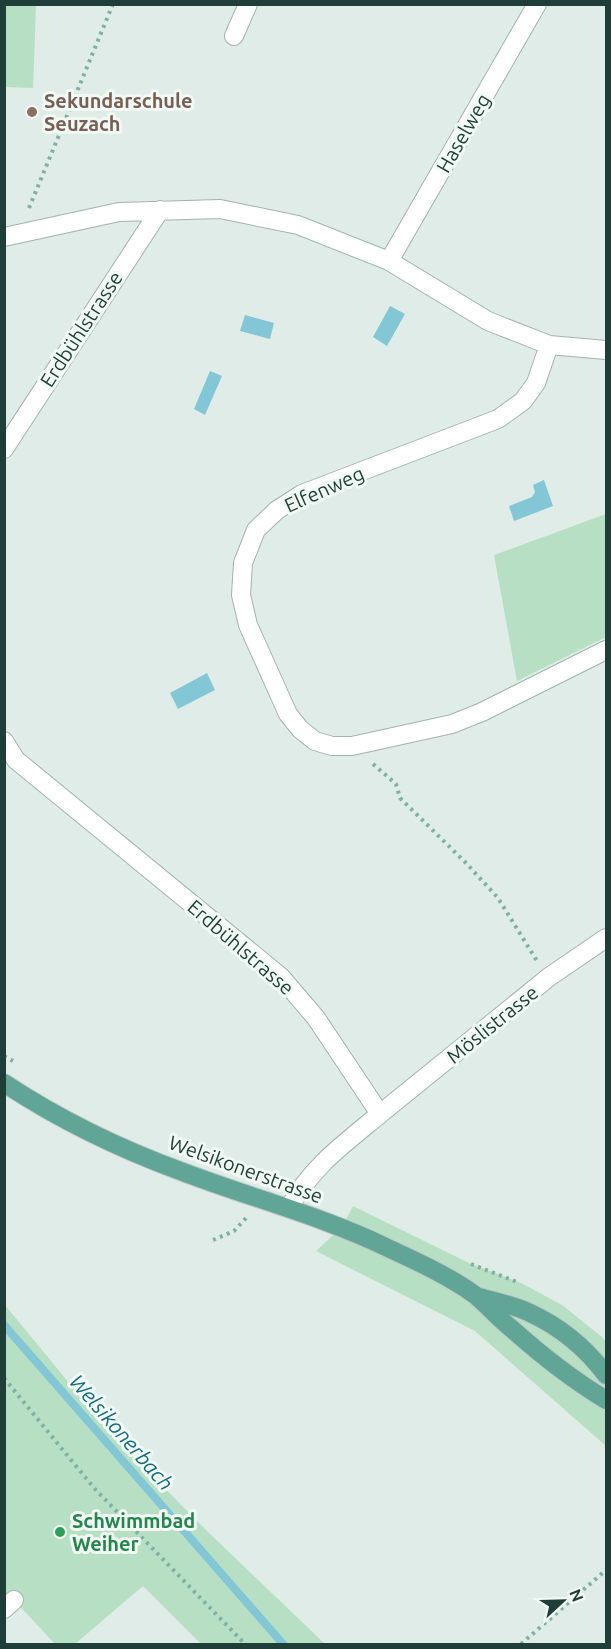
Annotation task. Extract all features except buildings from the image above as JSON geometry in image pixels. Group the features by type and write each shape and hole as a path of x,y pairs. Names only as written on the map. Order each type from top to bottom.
{"main road":[{"name":"Welsikonerstrasse","path":"4,1083 62,1119 122,1147 182,1172 342,1227 387,1247 475,1295 527,1312 563,1332 585,1351 606,1376"},
{"name":"Welsikonerstrasse","path":"475,1295 512,1330 606,1400"}],"street":[{"path":"234,36 248,4"},
{"name":"Haselweg","path":"389,261 537,4"},
{"path":"12,236 119,212 220,209 298,225 389,261 488,321 549,345 606,350"},
{"name":"Erdbühlstrasse","path":"4,449 159,210"},
{"name":"Elfenweg","path":"549,345 536,383 523,401 498,419 302,494 277,510 256,530 243,563 241,594 248,625 288,714 300,729 315,741 332,746 352,746 452,724 482,712 606,650"},
{"name":"Erdbühlstrasse","path":"4,741 16,760 281,977 316,1018 380,1114"},
{"name":"Möslistrasse","path":"380,1114 549,977 606,938"},
{"path":"289,1208 300,1188 322,1162 380,1114"}],"path":[{"path":"12,236 113,4"},
{"path":"352,746 396,784 400,798 498,898 531,952"},
{"path":"213,1240 234,1231 252,1211 256,1198"},
{"path":"4,1378 94,1488 245,1644"},
{"path":"521,1644 606,1570"}],"green space":[{"path":"5,4 36,5 33,88 5,87"},
{"path":"606,514 606,637 517,681 494,555"},
{"path":"353,1206 469,1263 521,1283 562,1305 602,1337 606,1342 606,1446 475,1331 316,1251 342,1227"},
{"path":"5,1305 111,1434 207,1531 325,1644 201,1644 143,1586 75,1644 55,1644 14,1600 5,1609"}],"water":[{"path":"390,306 405,314 387,346 373,337"},
{"path":"245,315 274,323 270,339 240,331"},
{"path":"210,371 222,376 205,415 194,409"},
{"path":"544,480 553,506 514,521 509,506 532,497 535,492 533,485"},
{"path":"207,673 215,690 178,709 170,693"}],"waterway":[{"name":"Welsikonerbach","path":"4,1325 283,1644"}],"place":[{"name":"Sekundarschule Seuzach","path":"32,112"},
{"name":"Schwimmbad Weiher","path":"60,1532"}]}
